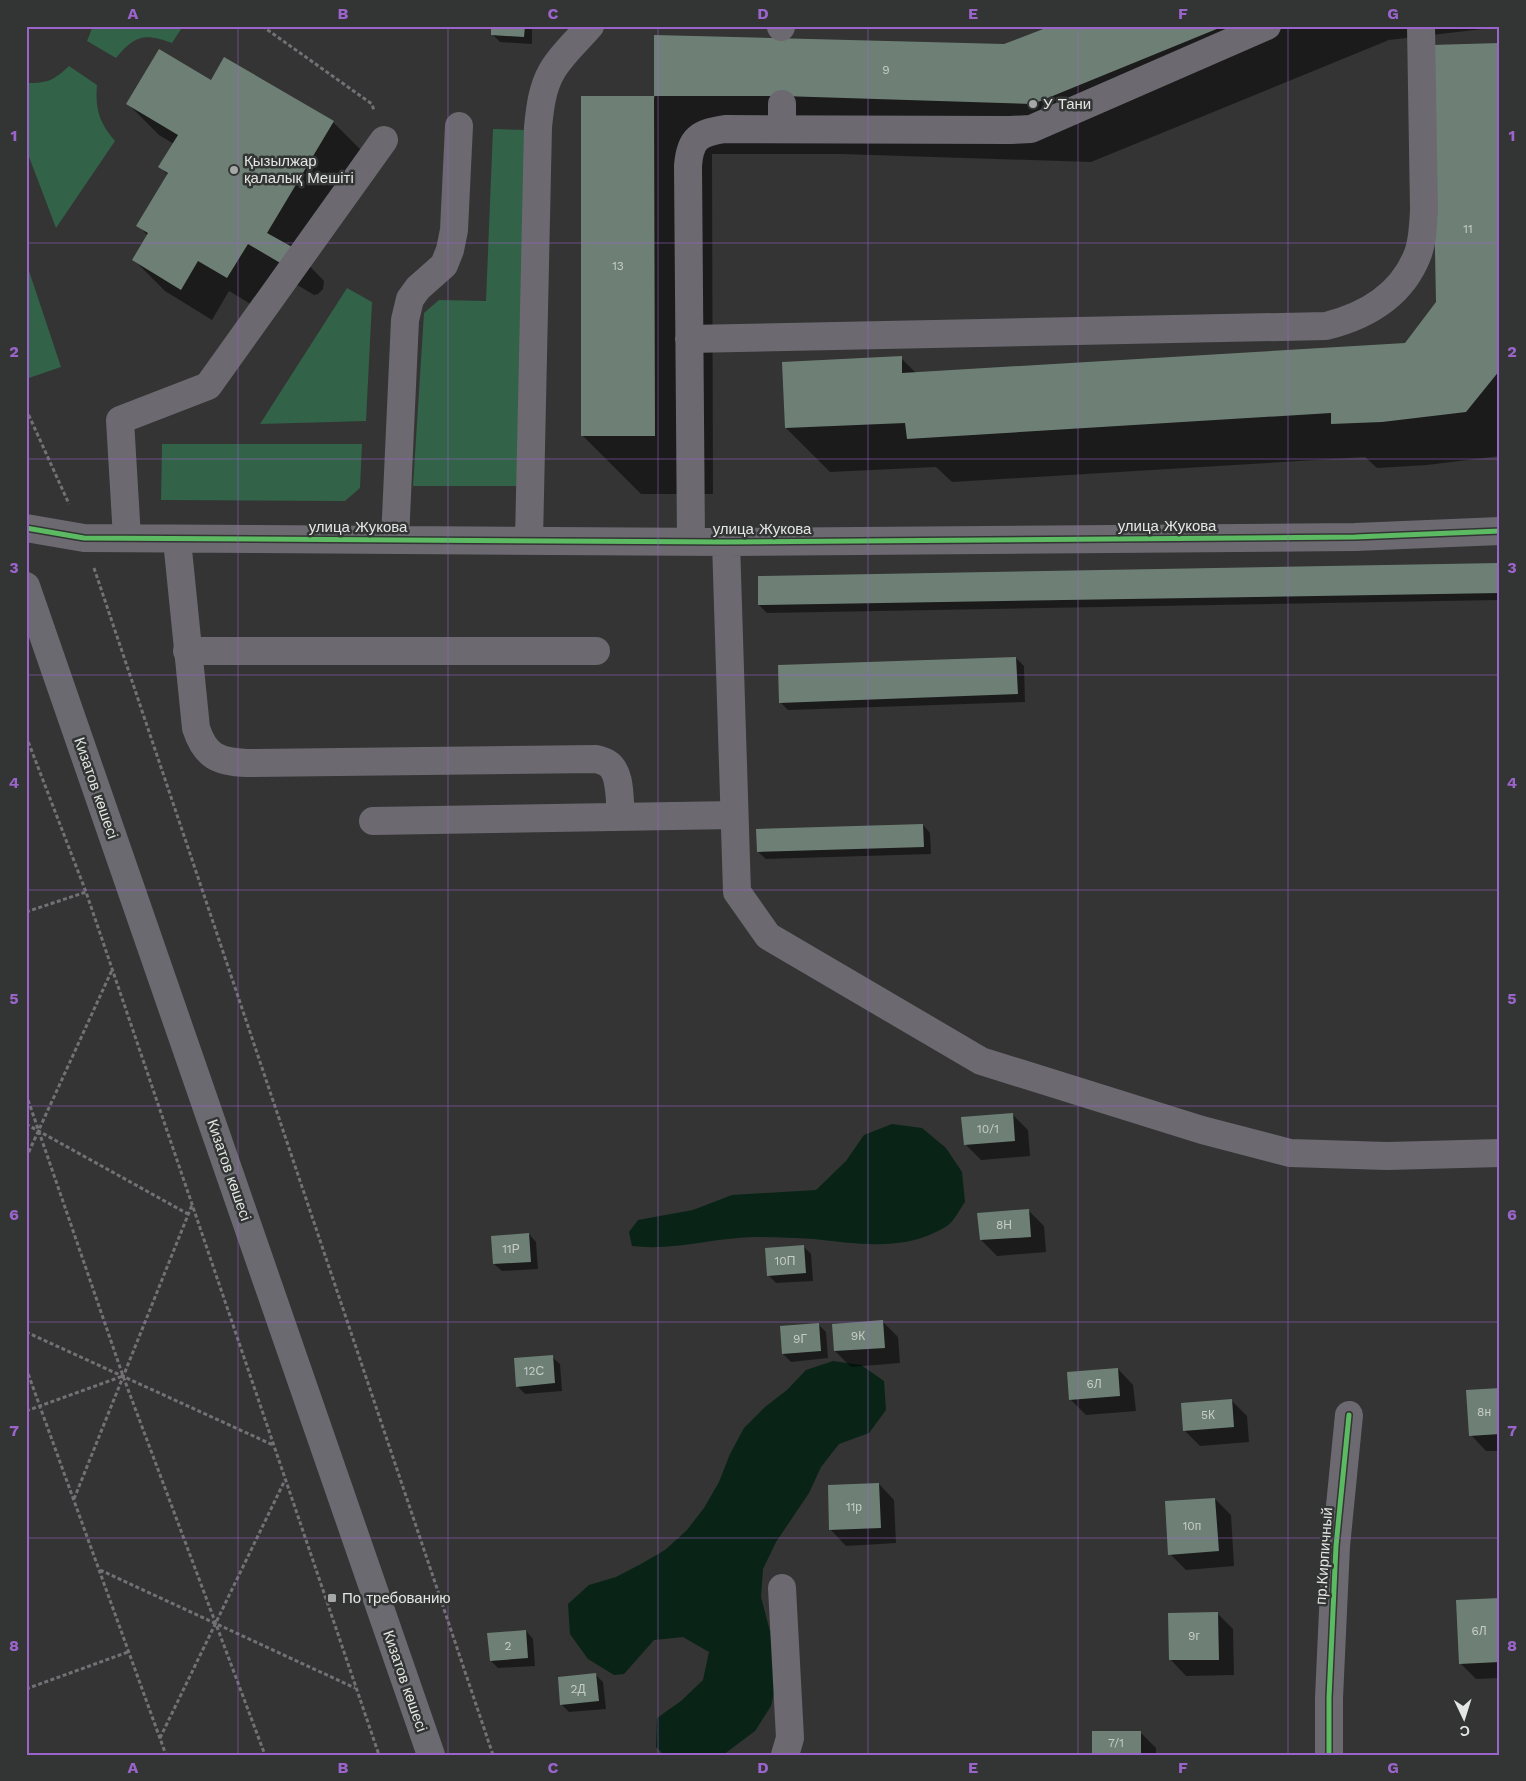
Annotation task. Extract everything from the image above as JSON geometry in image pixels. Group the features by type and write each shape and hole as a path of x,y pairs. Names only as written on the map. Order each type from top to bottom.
{"main road":[{"name":"Кизатов көшесі","path":"26,586 431,1755"}],"street":[{"path":"529,540 540,106 553,69 590,26"},
{"path":"692,542 688,166 692,146 696,139 713,131 782,116 1015,130 1031,129 1267,26"},
{"path":"689,339 1326,326 1348,320 1369,310 1390,296 1407,276 1418,255 1424,210 1421,26"},
{"path":"396,539 405,320 410,299 418,288 444,265 450,250 454,230 458,126"},
{"path":"127,538 120,420 208,386 384,140"},
{"name":"улица Жукова","path":"26,528 84,538 177,540 396,539 692,542 1355,537 1500,531"},
{"path":"177,540 196,728 200,741 208,752 232,763 246,764 596,759 607,762 614,769 617,777 621,817"},
{"path":"726,542 737,892 768,936 981,1061 1202,1130 1290,1153 1387,1156 1500,1153"},
{"path":"187,651 596,651"},
{"path":"373,821 734,815"},
{"name":"пр.Кирпичный","path":"1329,1755 1328,1698 1336,1546 1349,1415"},
{"path":"782,1588 790,1738 785,1755"}],"path":[{"path":"262,26 372,104 384,140"},
{"path":"26,409 84,538 493,1755"},
{"path":"26,736 86,892 379,1755"},
{"path":"26,912 86,892"},
{"path":"26,1158 112,970"},
{"path":"26,1094 124,1376 264,1755"},
{"path":"26,1124 188,1214"},
{"path":"74,1500 192,1205"},
{"path":"26,1332 274,1445"},
{"path":"26,1368 166,1755"},
{"path":"26,1411 124,1376"},
{"path":"160,1739 286,1480"},
{"path":"99,1570 356,1688"},
{"path":"26,1689 128,1652"}],"shaded area":[{"path":"93,26 183,26 172,43 154,38 141,38 129,45 116,58 87,41"},
{"path":"69,66 97,85 99,115 105,128 115,141 56,228 26,149 26,83 50,80"},
{"path":"493,129 529,130 518,486 413,486 424,313 439,300 486,301"},
{"path":"26,262 61,367 26,379"},
{"path":"347,288 372,302 366,421 260,424"},
{"path":"162,444 362,444 360,488 345,501 161,500"},
{"path":"892,1124 922,1128 946,1148 962,1172 965,1202 950,1224 931,1234 915,1240 882,1244 753,1237 677,1246 632,1246 629,1232 638,1220 693,1210 732,1195 816,1190 846,1161 864,1135"},
{"path":"833,1361 861,1365 884,1381 886,1410 869,1433 839,1444 821,1467 809,1493 776,1542 763,1569 761,1597 775,1651 777,1679 771,1706 755,1731 723,1755 664,1755 656,1747 657,1718 681,1701 703,1680 709,1652 683,1637 654,1640 624,1674 614,1675 588,1659 570,1634 568,1604 589,1585 616,1577 665,1550 687,1530 704,1508 719,1482 730,1454 744,1428 765,1407 787,1390 806,1370"}],"building":[{"path":"491,26 525,26 524,37 491,35"},
{"path":"1051,26 1224,26 1033,104 782,96 654,96 654,35 1004,44"},
{"path":"1500,43 1500,370 1466,412 1382,422 1331,424 1331,413 907,439 905,423 785,428 782,362 902,356 902,373 1405,343 1436,302 1431,45"},
{"name":"Қызылжар қалалық Мешіті","path":"159,49 211,80 224,57 334,121 267,233 294,248 282,264 248,244 227,278 198,261 181,290 132,260 148,233 136,226 168,173 158,167 178,135 126,104"},
{"path":"581,96 654,96 655,436 581,436"},
{"path":"1500,563 1500,593 758,605 758,576"},
{"path":"1016,657 1018,694 779,703 778,665"},
{"path":"923,824 924,847 757,852 756,829"},
{"path":"1013,1113 1015,1141 964,1145 961,1117"},
{"path":"1029,1209 1031,1237 980,1240 977,1213"},
{"path":"529,1233 531,1262 493,1264 491,1236"},
{"path":"804,1245 806,1273 767,1276 765,1248"},
{"path":"883,1320 885,1348 834,1351 832,1324"},
{"path":"819,1323 821,1351 782,1354 780,1326"},
{"path":"553,1355 555,1383 516,1387 514,1358"},
{"path":"1118,1368 1120,1396 1069,1400 1067,1372"},
{"path":"1500,1388 1500,1434 1469,1436 1466,1390"},
{"path":"1232,1399 1234,1427 1183,1431 1181,1403"},
{"path":"879,1483 881,1528 829,1530 828,1485"},
{"path":"1215,1498 1219,1551 1168,1555 1165,1501"},
{"path":"1500,1598 1500,1662 1459,1664 1456,1600"},
{"path":"1218,1612 1219,1660 1169,1660 1168,1613"},
{"path":"526,1630 528,1658 490,1661 487,1633"},
{"path":"596,1673 599,1701 560,1705 558,1677"},
{"path":"1092,1731 1141,1731 1141,1755 1092,1755"}],"cycle path":[{"path":"26,528 84,538 726,542 1355,537 1500,531"},
{"path":"1329,1755 1329,1698 1336,1546 1349,1415"}],"place":[{"name":"У Тани","path":"1033,104"},
{"name":"Қызылжар қалалық Мешіті","path":"234,170"},
{"name":"По требованию","path":"332,1598"}]}
